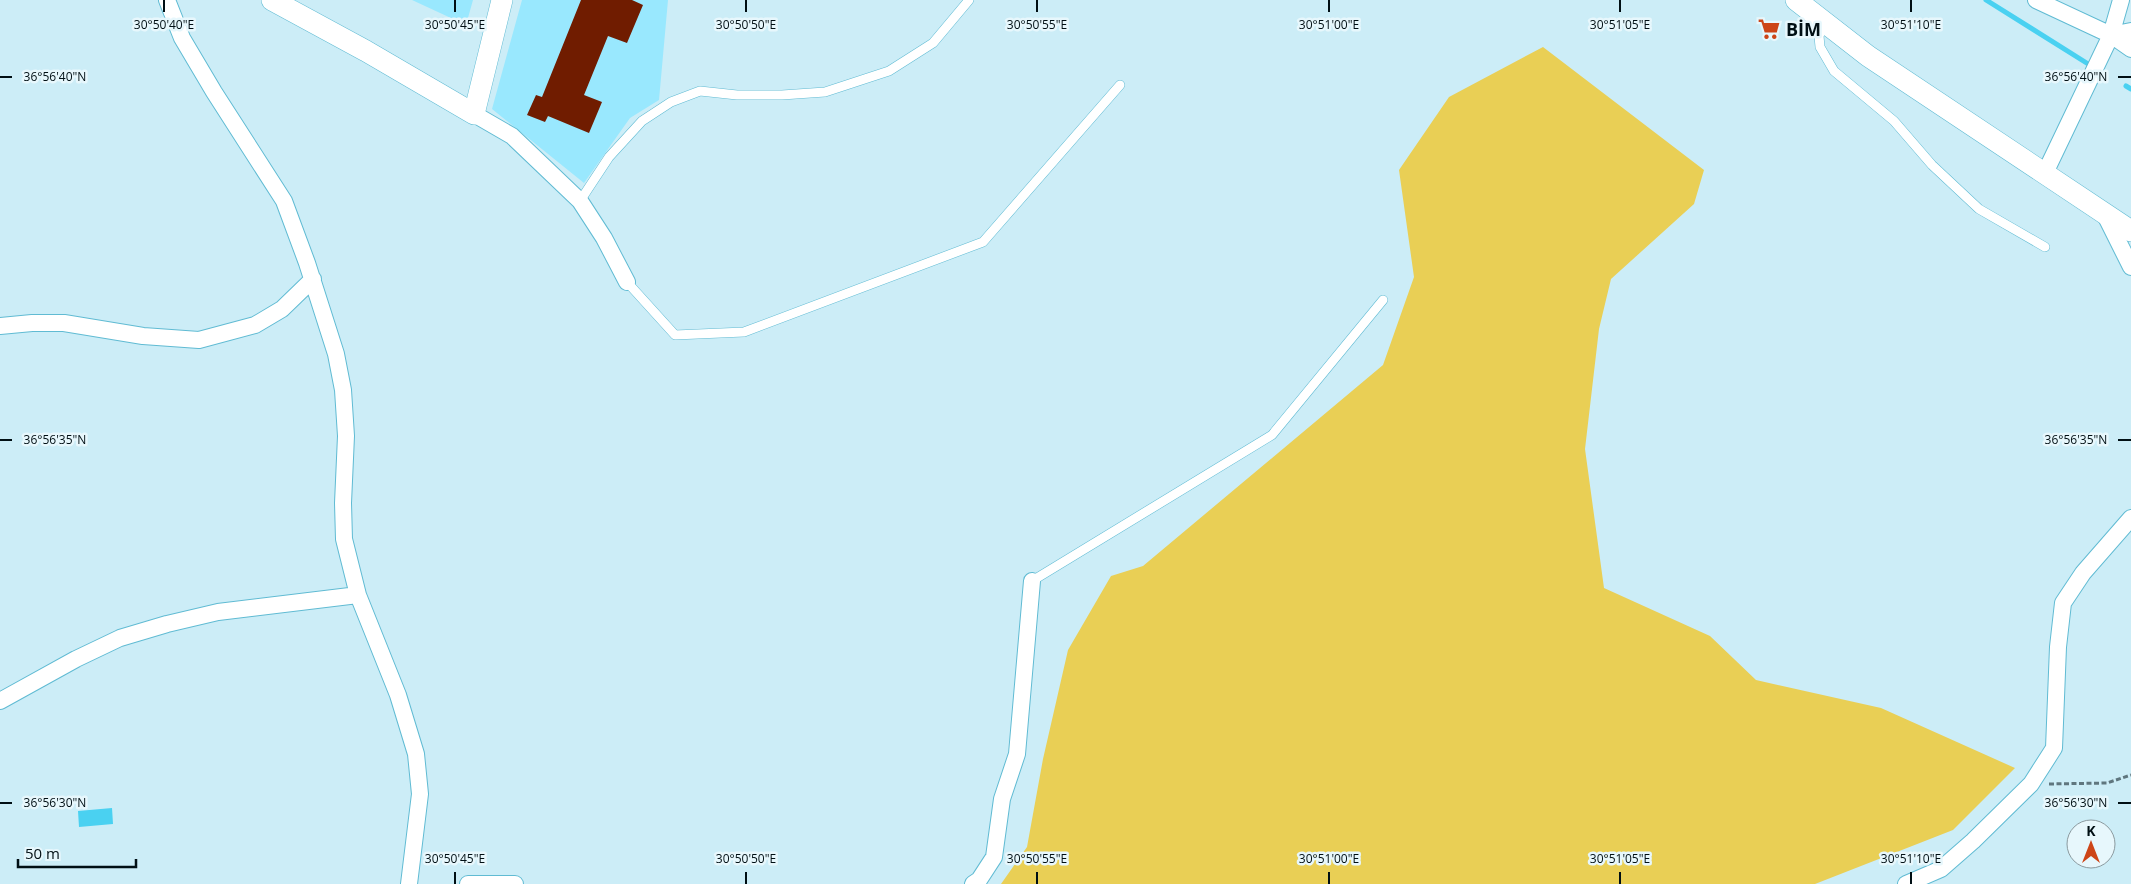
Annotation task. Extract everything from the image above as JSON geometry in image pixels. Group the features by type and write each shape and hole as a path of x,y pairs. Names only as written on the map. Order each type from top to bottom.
{"street":[{"path":"166,0 182,38 284,201 336,354 343,390 346,436 343,503 344,539 358,595 398,695 416,754 420,794 409,884"},
{"path":"272,0 366,51 512,136 580,201 604,238 628,282"},
{"path":"474,114 502,0"},
{"path":"1796,0 1868,56 2131,231"},
{"path":"2036,0 2110,35 2131,48"},
{"path":"2046,174 2110,35 2121,0"},
{"path":"2110,35 2131,32"},
{"path":"2105,215 2131,266"},
{"path":"0,326 64,323 143,336 199,340 255,325 282,308 312,279"},
{"path":"1906,884 1941,869 1973,841 2031,784 2054,748 2058,647 2063,603 2083,573 2131,518"},
{"path":"973,884 979,880 994,857 1002,799 1017,754 1032,581"},
{"path":"0,701 76,659 120,638 167,624 218,612 358,595"},
{"path":"468,884 515,884"}],"lane":[{"path":"580,201 609,157 642,121 671,102 700,91 782,95 826,92 889,71 933,43 969,0"},
{"path":"1825,22 1819,36 1820,47 1834,71 1894,121 1932,165 1979,209 2046,247"},
{"path":"628,282 675,335 744,332 983,242 1120,85"},
{"path":"1032,581 1272,435 1383,300"}],"path":[{"path":"2031,784 2106,784 2131,774"}],"shaded area":[{"path":"412,0 473,0 466,25"},
{"path":"522,0 668,0 659,100 630,118 584,183 492,109"},
{"path":"1543,47 1704,170 1694,204 1611,279 1599,329 1585,449 1604,588 1710,636 1756,680 1881,708 2015,768 1953,830 1815,884 1001,884 1027,847 1043,759 1068,650 1111,576 1143,566 1383,365 1414,277 1399,170 1449,97"},
{"path":"112,808 113,824 79,827 78,811"}],"building":[{"path":"581,0 632,0 643,5 627,43 608,36 584,95 602,102 589,133 548,116 545,122 527,115 536,95 542,97"}],"waterway":[{"path":"1986,0 2093,67"},
{"path":"2126,86 2131,89"}],"place":[{"name":"BİM","path":"1769,29"}]}
